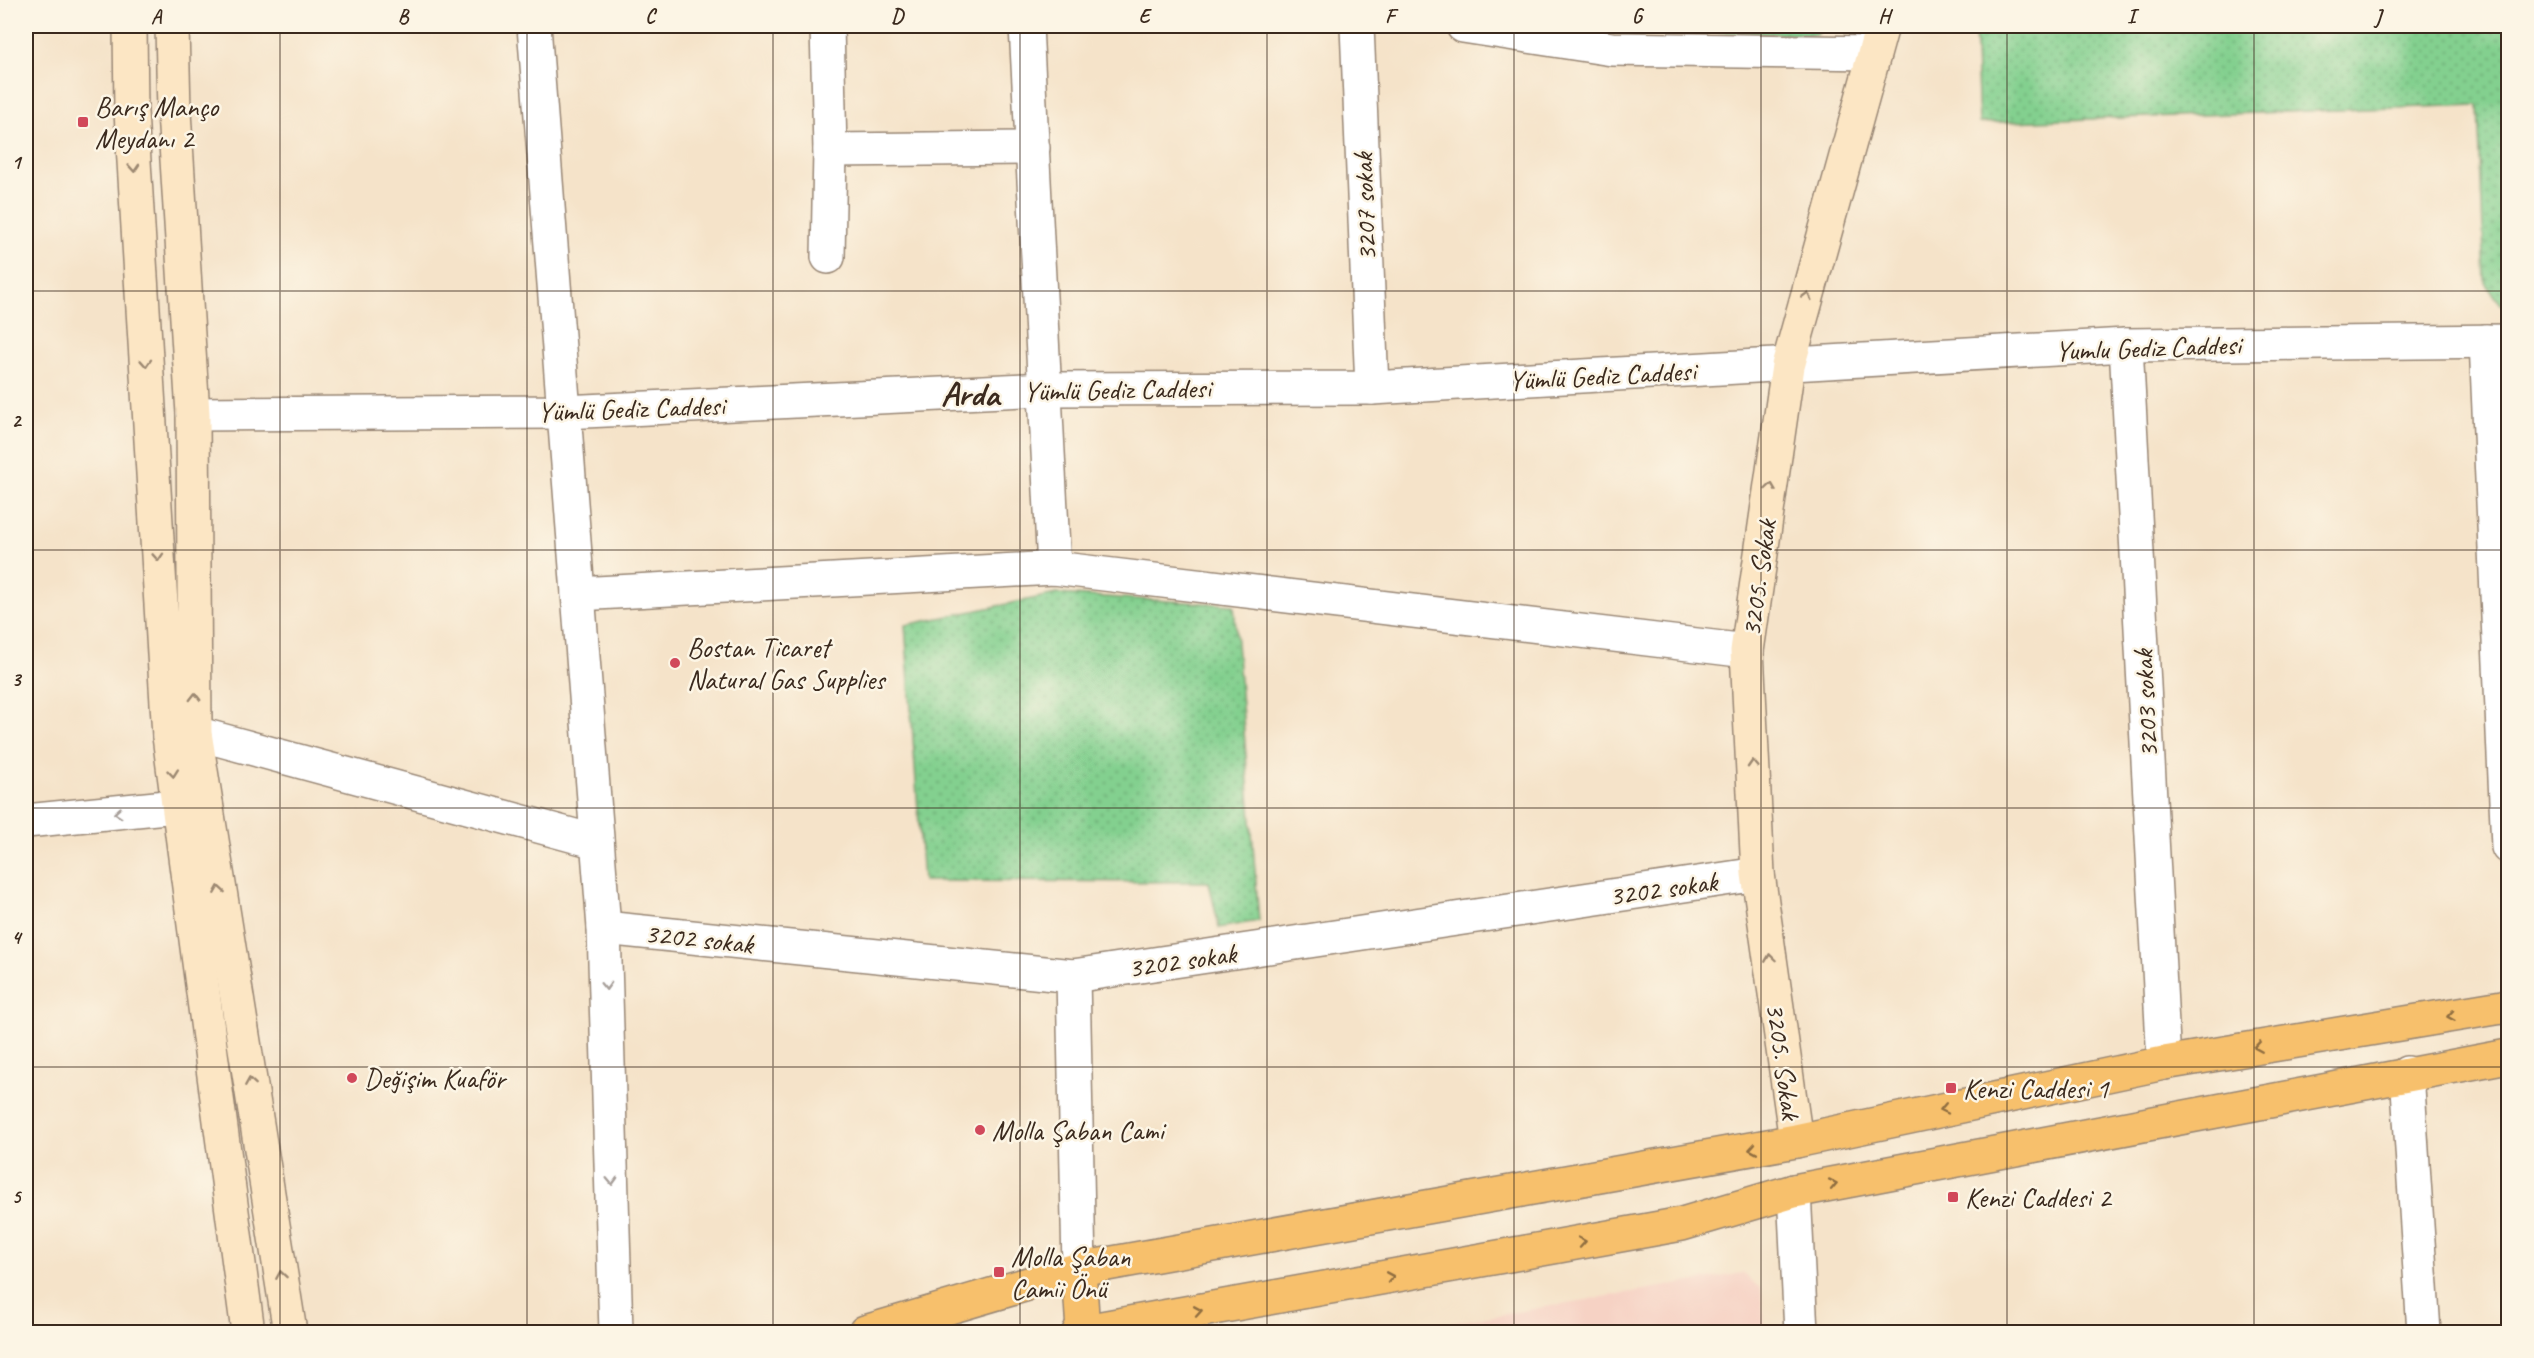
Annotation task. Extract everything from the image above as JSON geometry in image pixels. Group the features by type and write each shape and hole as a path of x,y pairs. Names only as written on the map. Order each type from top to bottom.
{"main road":[{"path":"130,26 130,112 182,734 248,1332"},
{"path":"172,26 174,112 193,414 182,734"},
{"name":"3205. Sokak","path":"1796,1141 1758,874 1747,651 1788,366 1878,39"},
{"path":"191,805 290,1332"},
{"path":"865,1332 1079,1269 1796,1141 2164,1062 2508,1006"},
{"path":"1079,1269 1081,1332 1682,1224 1794,1191 2408,1073 2508,1056"},
{"path":"1794,1191 1796,1141"}],"street":[{"path":"534,26 604,928 616,1332"},
{"path":"828,26 830,150 828,257"},
{"path":"1026,26 1054,568"},
{"name":"3207 sokak","path":"1357,26 1372,387"},
{"path":"1463,26 1612,49 1878,39"},
{"path":"830,150 1033,148"},
{"path":"2497,341 2508,847"},
{"name":"Yumlu Gediz Caddesi","path":"1788,366 2126,345 2497,341"},
{"name":"3203 sokak","path":"2126,345 2164,1062"},
{"name":"Yümlü Gediz Caddesi","path":"193,414 564,412 1046,389 1372,387 1788,366"},
{"path":"578,594 1054,568 1747,651"},
{"path":"182,734 597,842"},
{"path":"26,821 191,805"},
{"name":"3202 sokak","path":"604,928 1073,976 1758,874"},
{"path":"1073,976 1079,1269"},
{"path":"2408,1073 2424,1332"},
{"path":"1794,1191 1801,1332"}],"shaded area":[{"path":"1743,1273 1761,1289 1765,1332 1400,1332"}],"green space":[{"path":"1581,26 1824,26 1816,35 1606,29"},
{"path":"1975,26 2508,26 2508,313 2485,283 2478,105 1979,123"},
{"path":"1056,594 1234,605 1259,921 1219,928 1209,882 923,881 905,625"}],"place":[{"name":"Barış Manço Meydanı 2","path":"83,122"},
{"name":"Bostan Ticaret Natural Gas Supplies","path":"675,663"},
{"name":"Değişim Kuaför","path":"352,1078"},
{"name":"Kenzi Caddesi 1","path":"1951,1088"},
{"name":"Molla Şaban Cami","path":"980,1130"},
{"name":"Kenzi Caddesi 2","path":"1953,1197"},
{"name":"Molla Şaban Camii Önü","path":"999,1272"}],"district":[{"name":"Arda","path":"970,393"}]}
